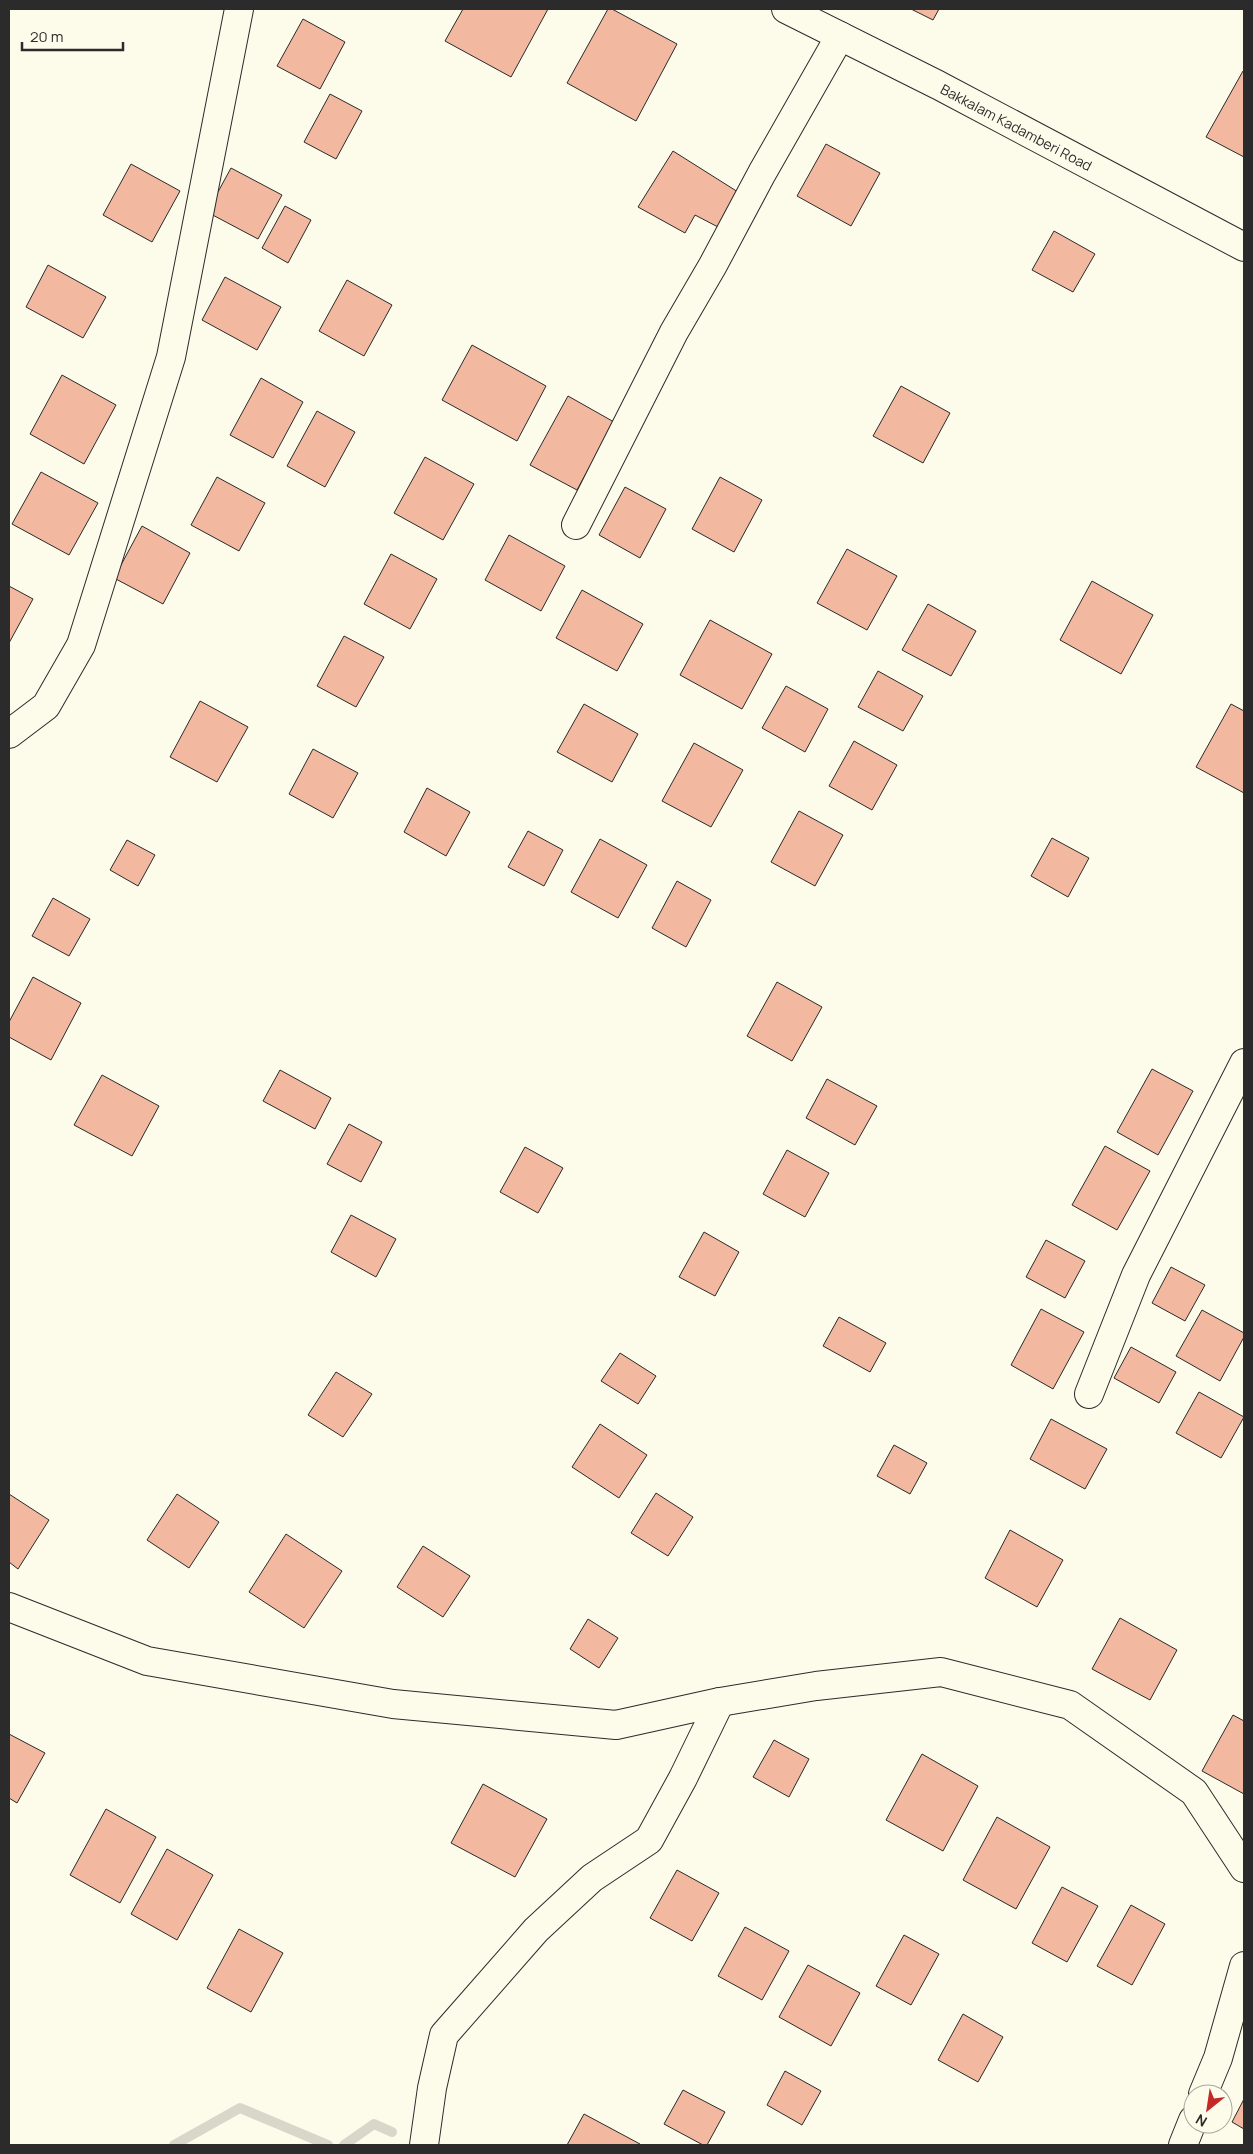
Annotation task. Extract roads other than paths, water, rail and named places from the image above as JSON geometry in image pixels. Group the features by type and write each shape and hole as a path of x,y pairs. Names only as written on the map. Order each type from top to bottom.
{"street":[{"path":"9,734 46,706 81,645 84,636 171,356 239,9"},
{"name":"Bakkalam Kadamberi Road","path":"786,9 938,85 1244,247"},
{"path":"576,525 674,332 713,265 762,172 840,36"},
{"path":"1089,1394 1136,1275 1244,1063"},
{"path":"9,1607 147,1660 393,1704 616,1725 720,1702 816,1686 941,1672 1070,1705 1194,1792 1244,1868"},
{"path":"424,2145 432,2088 444,2035 536,1930 592,1878 650,1840 684,1778 720,1702"},
{"path":"1207,2084 1218,2058 1244,1966"}],"waterway":[{"path":"174,2145 240,2108 328,2145"},
{"path":"344,2145 374,2124 392,2132"}]}
